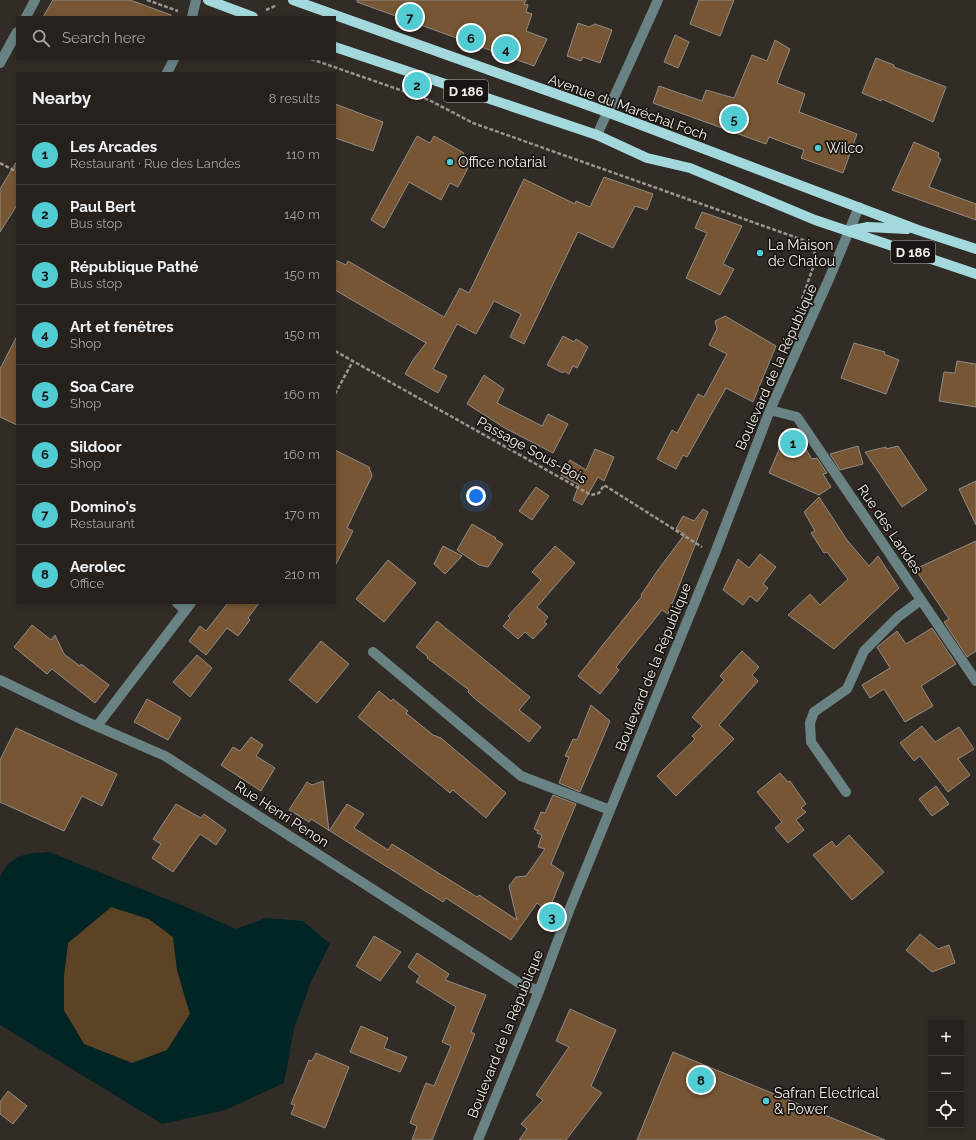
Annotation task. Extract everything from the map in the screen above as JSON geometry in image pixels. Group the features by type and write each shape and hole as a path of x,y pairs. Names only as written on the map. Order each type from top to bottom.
{"main road":[{"path":"208,0 249,16"},
{"name":"Avenue du Maréchal Foch","path":"294,0 607,112 918,230 976,248"},
{"name":"D 186","path":"336,46 597,134 647,158 690,168 815,220 976,274"},
{"name":"D 186","path":"850,231 868,227 918,230"}],"street":[{"path":"27,16 35,0"},
{"path":"193,16 196,0"},
{"path":"597,134 658,0"},
{"path":"0,63 16,34"},
{"path":"168,72 174,60"},
{"name":"Boulevard de la République","path":"478,1140 539,990 570,908 715,553 770,410 850,231 859,207"},
{"name":"Rue des Landes","path":"770,410 797,417 976,681"},
{"path":"846,792 811,742 810,723 814,712 847,689 864,651 898,617 921,600"},
{"path":"97,726 188,607"},
{"path":"373,652 521,776 610,810"},
{"name":"Rue Henri Penon","path":"0,680 97,726 165,756 519,983 539,990"}],"path":[{"path":"147,0 190,16"},
{"path":"264,11 277,5"},
{"path":"314,60 429,100 474,123 806,241"},
{"path":"0,163 16,171"},
{"name":"Passage Sous-Bois","path":"336,352 591,495 599,493 604,485 715,553"},
{"path":"336,392 353,361"}],"shaded area":[{"path":"111,907 149,919 173,937 177,970 190,1014 167,1050 132,1064 84,1044 64,1010 64,975 68,943"}],"water":[{"path":"49,852 186,907 236,929 266,918 303,921 330,944 311,982 294,1028 284,1083 225,1110 162,1124 0,1025 0,877 4,869 14,860 26,855","holes":["111,907 149,919 173,937 177,970 190,1014 167,1050 132,1063 84,1044 64,1011 64,975 68,943"]}],"building":[{"path":"53,0 130,0 171,15 171,16 44,16"},
{"path":"357,0 526,0 524,4 528,5 526,12 532,14 526,31 547,39 534,66 357,2"},
{"path":"699,0 734,0 720,36 690,24"},
{"path":"578,23 589,27 595,24 612,30 600,63 583,57 581,61 567,56"},
{"path":"675,35 689,42 678,68 664,62"},
{"path":"775,40 790,49 777,83 805,94 799,112 857,134 843,173 801,158 804,150 769,137 766,144 653,103 659,86 702,101 706,90 734,98 752,55 767,61"},
{"path":"876,58 894,65 894,67 946,87 933,122 882,99 881,101 862,93"},
{"path":"336,104 383,122 373,151 336,138"},
{"path":"417,136 430,143 434,136 464,153 463,155 472,160 458,187 450,183 441,200 409,182 384,228 371,220"},
{"path":"914,142 939,153 938,157 941,159 929,187 976,204 976,220 892,190"},
{"path":"16,163 16,207 0,232 0,189"},
{"path":"604,177 653,194 647,210 635,206 613,248 578,232 524,344 510,337 521,314 494,301 476,334 457,324 433,369 447,376 438,393 405,374 413,360 426,343 336,291 336,260 346,265 348,261 444,317 460,288 469,293 524,179 575,204 576,201 590,207"},
{"path":"702,212 742,226 723,264 734,269 720,295 686,278 707,233 695,228"},
{"path":"725,316 776,346 753,402 726,388 687,457 683,455 676,469 657,459 672,430 677,433 698,394 704,397 727,354 709,345 717,329 715,321"},
{"path":"563,336 574,342 576,339 588,347 577,368 573,366 569,374 564,371 563,373 547,365"},
{"path":"16,338 16,425 0,417 0,369"},
{"path":"854,343 885,352 884,354 899,360 886,394 841,378"},
{"path":"957,361 976,364 976,407 939,401 944,372 955,373"},
{"path":"484,375 504,389 497,403 542,426 548,414 568,424 553,453 505,428 467,404"},
{"path":"798,437 812,459 817,458 827,473 823,474 831,487 819,495 769,473 784,438"},
{"path":"858,446 863,464 840,470 830,454"},
{"path":"898,446 927,490 902,507 865,452"},
{"path":"595,449 614,457 604,481 598,477 582,505 573,500 579,485 561,475 570,460 586,470"},
{"path":"336,450 369,467 372,476 347,528 353,531 336,564"},
{"path":"976,481 976,525 959,489"},
{"path":"536,487 549,496 532,520 519,511"},
{"path":"819,497 847,540 869,566 878,556 899,588 834,649 788,615 810,594 820,605 848,579 827,552 824,553 811,533 815,531 804,512"},
{"path":"703,509 708,512 668,614 662,610 616,667 619,670 600,694 578,676 642,596 641,595 658,570 685,534 676,529 683,516 694,521"},
{"path":"472,524 496,538 495,539 503,544 488,567 479,565 457,550"},
{"path":"976,541 976,651 967,657 944,622 949,619 915,569"},
{"path":"443,546 462,556 445,574 434,564"},
{"path":"555,546 575,563 537,607 548,617 544,622 547,624 533,639 525,632 518,639 503,626 510,618 508,616 541,580 532,572"},
{"path":"760,554 776,567 763,584 768,588 757,602 750,596 743,605 723,590 738,559 749,568"},
{"path":"388,560 416,583 384,622 356,599"},
{"path":"227,604 258,604 248,618 250,620 238,636 227,628 206,655 189,641 200,626 206,631"},
{"path":"437,621 530,697 519,710 541,727 529,742 474,698 468,692 469,690 427,658 428,657 416,647"},
{"path":"32,625 51,640 55,635 64,654 80,666 81,664 109,685 95,703 52,669 47,674 14,647"},
{"path":"932,628 956,664 921,686 933,706 905,722 884,689 870,698 862,685 890,668 877,647 897,631 906,644"},
{"path":"321,641 349,664 317,703 289,680"},
{"path":"742,651 759,667 752,675 758,681 719,725 734,739 676,796 657,776 695,739 692,736 702,726 692,717 724,680 720,676"},
{"path":"197,655 212,668 190,697 173,682"},
{"path":"379,691 391,701 393,699 408,711 406,713 433,735 441,738 506,793 486,818 453,790 450,793 358,717"},
{"path":"147,699 181,718 168,740 134,722"},
{"path":"591,705 610,721 580,792 559,783 569,757 565,756 573,739 577,740"},
{"path":"922,726 935,742 959,727 974,749 958,759 970,775 948,792 920,756 914,761 900,743"},
{"path":"16,728 117,774 102,806 82,796 64,831 0,802 0,760"},
{"path":"251,737 263,745 256,756 275,768 261,791 221,765 233,747 240,751"},
{"path":"780,773 788,782 790,781 806,804 801,808 806,812 796,820 804,830 788,843 775,828 782,822 757,792"},
{"path":"323,781 329,830 311,819 309,822 289,810 307,782 312,785"},
{"path":"936,786 949,804 932,816 919,799"},
{"path":"553,795 576,804 551,864 564,873 548,912 537,903 511,940 446,898 443,902 329,831 347,804 364,814 354,828 388,850 392,844 477,897 479,895 517,920 509,886 516,877 526,876 545,849 538,847 542,835 537,833 538,831 534,829 541,812 545,813"},
{"path":"176,804 201,818 204,814 226,830 216,845 200,834 173,872 152,858 161,844 153,839"},
{"path":"849,835 884,872 852,900 813,855 832,841 836,847"},
{"path":"920,934 938,949 949,945 955,963 932,972 906,950"},
{"path":"374,936 401,952 380,981 356,966"},
{"path":"417,953 449,974 445,980 486,995 471,1032 475,1034 432,1140 412,1140 417,1126 410,1123 426,1083 434,1086 451,1046 442,1042 456,1007 416,982 420,976 408,967"},
{"path":"570,1009 616,1030 591,1086 602,1093 566,1140 519,1140 527,1129 521,1124 543,1100 536,1095 569,1047 556,1041"},
{"path":"361,1026 388,1038 384,1048 407,1057 400,1072 350,1052"},
{"path":"673,1052 885,1140 637,1140"},
{"path":"316,1053 349,1067 325,1128 291,1114 295,1105 291,1104 309,1060 312,1061"},
{"path":"8,1091 27,1106 13,1124 0,1114 0,1102"}],"place":[{"name":"Domino's","path":"410,17"},
{"name":"Sildoor","path":"471,38"},
{"name":"Art et fenêtres","path":"506,49"},
{"name":"Paul Bert","path":"417,85"},
{"name":"Soa Care","path":"734,119"},
{"name":"Wilco","path":"818,148"},
{"name":"Office notarial","path":"450,162"},
{"name":"La Maison de Chatou","path":"760,253"},
{"name":"Les Arcades","path":"793,443"},
{"name":"République Pathé","path":"552,917"},
{"name":"Aerolec","path":"701,1080"},
{"name":"Safran Electrical & Power","path":"766,1101"}]}
